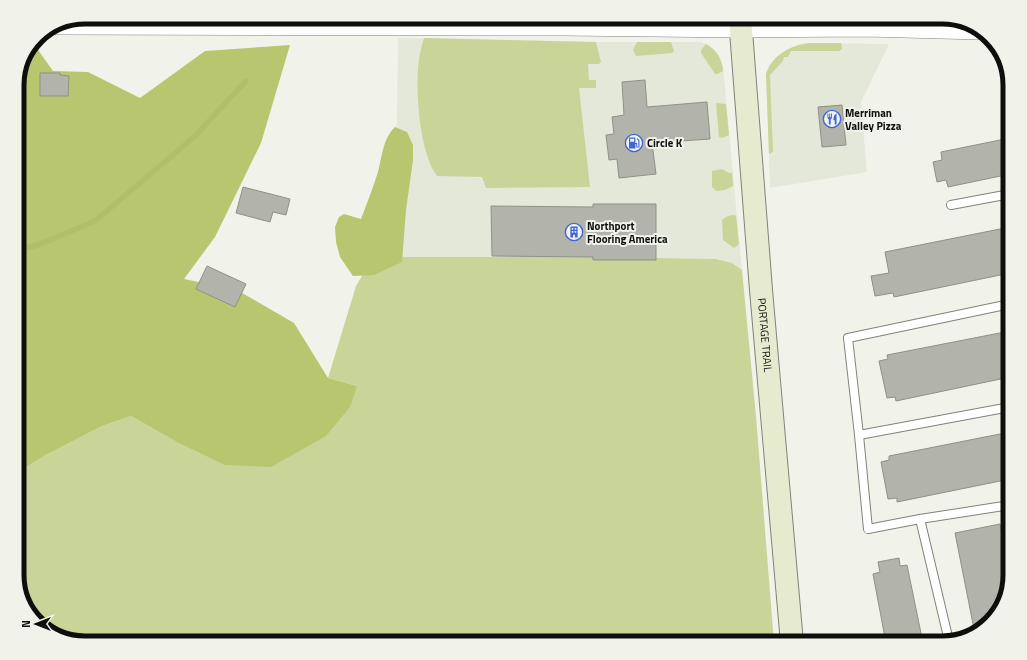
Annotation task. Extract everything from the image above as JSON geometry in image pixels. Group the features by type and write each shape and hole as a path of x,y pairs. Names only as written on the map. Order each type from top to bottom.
{"main road":[{"name":"PORTAGE TRAIL","path":"740,24 791,636"}],"street":[{"path":"84,24 652,24"},
{"path":"781,24 864,26 919,24"}],"lane":[{"path":"951,205 1003,195"},
{"path":"1003,305 848,338 868,529 1003,506"},
{"path":"859,435 1003,408"},
{"path":"920,519 948,635"}],"shaded area":[{"path":"398,38 596,42 701,42 708,45 719,55 723,67 742,270 732,263 716,259 656,258 656,260 593,260 593,257 395,257"},
{"path":"800,44 889,44 861,102 867,172 770,188 766,74 769,65 776,57 793,47"}],"green space":[{"path":"424,38 596,42 601,62 599,64 588,64 589,80 596,80 596,88 579,88 590,187 486,188 482,177 437,176 426,152 422,136 418,103 419,56"},
{"path":"637,42 671,42 674,51 672,53 636,56 633,50"},
{"path":"810,43 841,43 842,49 839,51 791,51 788,57 784,57 783,61 770,75 773,152 769,154 766,74 773,61 783,52 796,46"},
{"path":"706,44 716,52 720,59 723,71 717,74 715,74 701,53 701,50"},
{"path":"290,45 261,143 215,237 184,279 237,290 294,323 328,378 357,386 350,407 326,436 271,467 225,465 175,441 131,416 102,426 44,456 24,469 24,81 30,58 37,48 53,71 88,72 140,98 205,51"},
{"path":"716,103 726,104 729,135 722,138 719,137"},
{"path":"395,127 407,132 413,145 413,160 406,210 402,262 374,275 353,276 340,257 336,242 335,227 339,217 344,214 361,219 378,172 385,142"},
{"path":"722,169 732,173 733,186 725,190 716,191 712,187 712,171"},
{"path":"728,216 736,216 739,244 734,248 723,240 722,220"},
{"path":"395,257 593,257 593,260 656,260 656,258 716,259 732,263 742,270 756,416 773,636 85,636 66,633 56,629 56,604 32,604 25,587 24,469 44,456 102,426 131,416 175,441 357,386 328,378 356,286 365,271"}],"building":[{"path":"40,73 60,73 60,75 69,76 68,96 40,96"},
{"path":"645,80 647,107 707,102 710,139 652,143 656,174 619,178 617,159 609,160 606,135 614,134 612,117 624,115 622,82"},
{"name":"Merriman Valley Pizza","path":"842,105 846,145 822,147 818,107"},
{"path":"1003,139 1003,175 948,187 946,180 937,182 933,162 942,160 941,152"},
{"path":"243,187 290,199 286,215 273,212 270,222 236,213"},
{"name":"Northport Flooring America","path":"593,204 656,204 656,260 593,260 593,257 492,256 491,206 593,207"},
{"path":"1003,228 1003,274 894,297 893,293 875,296 871,276 889,273 885,252"},
{"path":"207,266 246,284 235,307 196,289"},
{"path":"1003,332 1003,378 896,401 895,397 887,398 879,361 888,359 887,355"},
{"path":"1003,433 1003,480 897,502 897,498 888,499 881,462 889,460 889,456"},
{"path":"1000,524 1003,539 1003,575 1000,594 993,609 985,618 974,627 955,533"},
{"path":"899,558 900,566 907,565 922,636 885,636 873,574 880,572 878,562"}],"waterway":[{"path":"24,248 38,245 95,221 194,137 246,81"}],"place":[{"name":"Merriman Valley Pizza","path":"832,119"},
{"name":"Circle K","path":"634,143"},
{"name":"Northport Flooring America","path":"574,232"}]}
